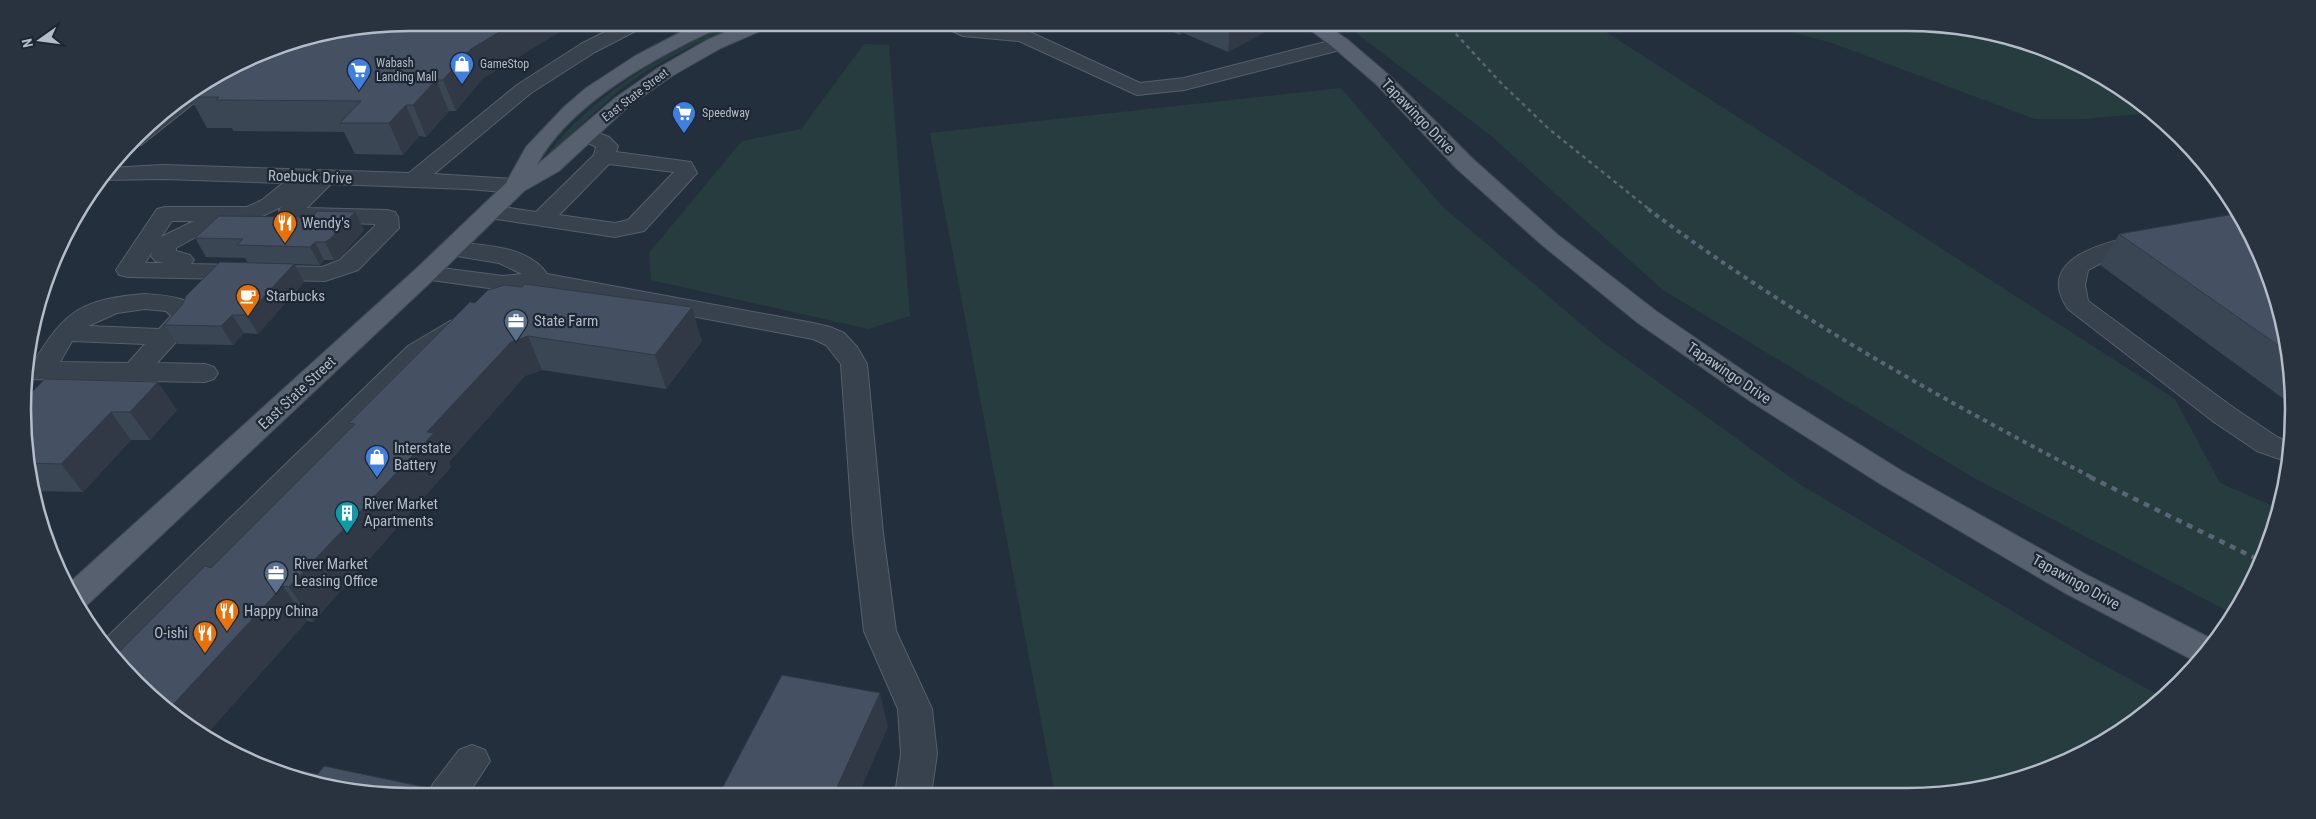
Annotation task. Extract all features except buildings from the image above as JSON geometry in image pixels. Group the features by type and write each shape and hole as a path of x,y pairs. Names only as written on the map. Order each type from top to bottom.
{"main road":[{"name":"East State Street","path":"79,593 491,212 516,186 534,152 552,129 572,110 626,70 670,44 698,31"},
{"name":"East State Street","path":"516,186 551,166 622,102 665,72 714,44 745,31"},
{"name":"Tapawingo Drive","path":"1322,31 1341,44 1383,80 1465,164 1550,240 1647,317 1760,395 1892,478 2076,584 2200,648"}],"street":[{"path":"414,180 524,89 588,48 621,31"},
{"path":"973,31 1023,36 1137,89 1184,84 1341,44"},
{"path":"542,219 604,157 607,146 602,140 586,134"},
{"path":"491,212 615,230 631,229 686,173 683,167 604,157"},
{"name":"Roebuck Drive","path":"110,178 163,172 414,180 516,186"},
{"path":"301,177 272,205 260,211 248,214 165,214 128,270 325,274 349,265 387,228 387,217 293,214 290,211 325,178"},
{"path":"349,265 180,260 163,256 163,251 165,245 180,235 206,225 387,228"},
{"path":"2166,236 2110,249 2088,259 2074,272 2072,287 2077,304 2224,415 2268,444 2283,450"},
{"path":"453,248 516,261 531,269 538,280"},
{"path":"426,273 503,283 538,280 791,326 830,335 843,346 854,364 868,532 880,631 916,709 919,754 915,788"},
{"path":"117,649 417,352 538,280"},
{"path":"34,371 75,323 102,310 130,303 154,302 169,303 184,310 184,317 135,372"},
{"path":"66,333 167,337"},
{"path":"34,371 205,373"},
{"path":"452,788 472,761"}],"green space":[{"path":"714,31 727,31 679,52 630,82 548,157 546,156 586,113 607,95 654,63"},
{"path":"1354,31 1604,31 2175,399 2220,483 2272,506 2256,554 2246,577 2227,611 1974,478 1663,290 1490,135"},
{"path":"1787,31 1931,32 1956,34 2004,44 2028,51 2074,70 2117,95 2143,114 2083,119 2035,119 1832,43"},
{"path":"864,44 889,45 910,316 868,329 651,280 649,253 742,141 801,129"},
{"path":"1341,88 1443,207 1600,340 1801,485 2091,658 2156,694 2117,724 2074,749 2028,768 1956,785 1906,788 1054,788 930,133"}],"railway":[{"path":"1453,31 1501,83 1549,129 1650,210"},
{"path":"1648,209 1755,284 1809,319 1978,417 2093,478"},
{"path":"2090,477 2254,558"}],"place":[{"name":"GameStop","path":"462,85"},
{"name":"Wabash Landing Mall","path":"359,91"},
{"name":"Speedway","path":"684,134"},
{"name":"Wendy's","path":"285,244"},
{"name":"Starbucks","path":"248,317"},
{"name":"State Farm","path":"516,342"},
{"name":"Interstate Battery","path":"377,478"},
{"name":"River Market Apartments","path":"347,534"},
{"name":"River Market Leasing Office","path":"276,594"},
{"name":"Happy China","path":"227,632"},
{"name":"O-ishi","path":"205,654"}]}
